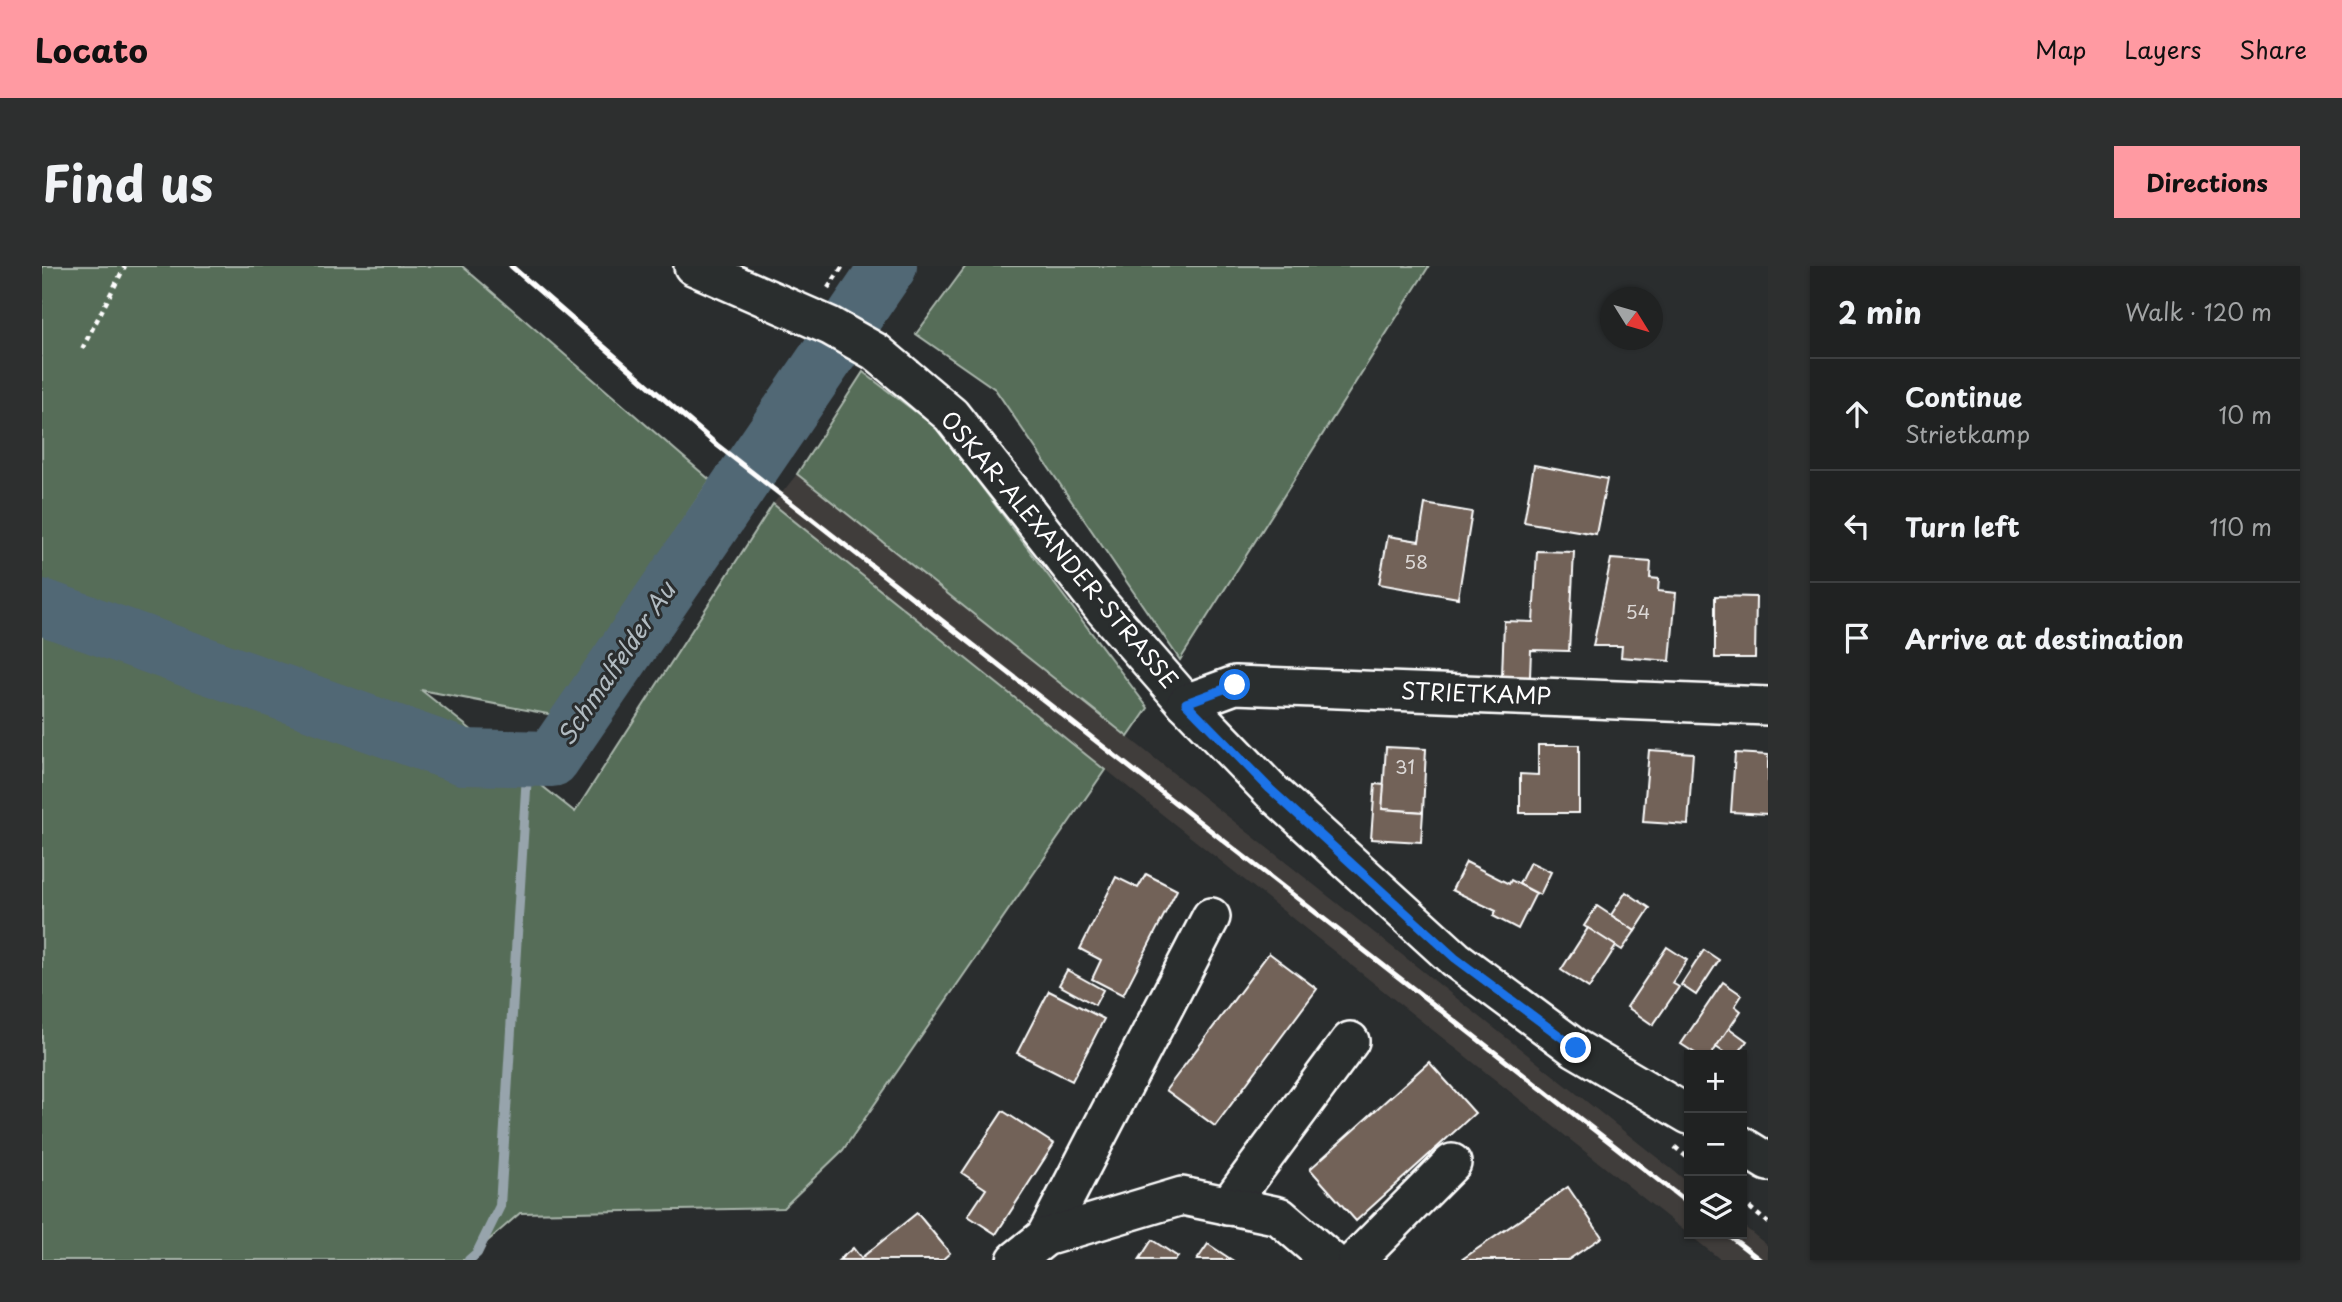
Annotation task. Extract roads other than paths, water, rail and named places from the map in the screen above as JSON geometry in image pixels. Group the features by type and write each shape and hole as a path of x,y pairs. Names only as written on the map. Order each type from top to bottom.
{"street":[{"name":"OSKAR-ALEXANDER-STRASSE","path":"693,266 826,311 951,415 1102,607 1186,703 1270,789 1455,958 1576,1048 1686,1113"},
{"name":"STRIETKAMP","path":"1186,703 1235,685 1768,706"},
{"path":"1045,1237 1211,916"},
{"path":"1228,1206 1350,1041"},
{"path":"1747,1149 1768,1162"},
{"path":"1356,1260 1452,1163"},
{"path":"1016,1260 1045,1237 1182,1196 1279,1216 1330,1260"}],"waterway":[{"name":"Schmalfelder Au","path":"42,607 464,757 552,759 889,266"},
{"path":"469,1260 477,1253 500,1206 528,758"}],"railway":[{"path":"511,266 717,445 1684,1200"},
{"path":"1733,1239 1760,1260"}]}
